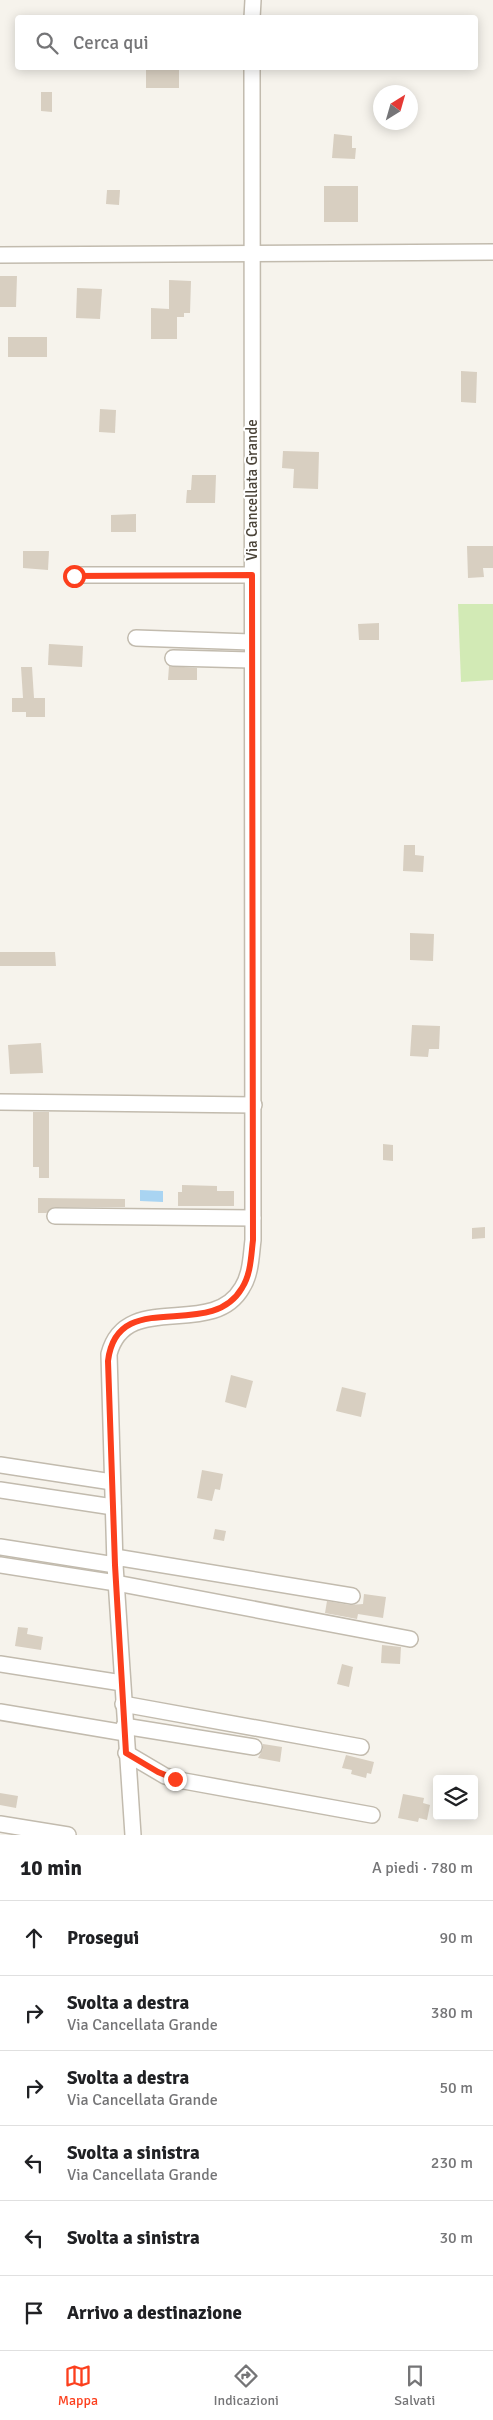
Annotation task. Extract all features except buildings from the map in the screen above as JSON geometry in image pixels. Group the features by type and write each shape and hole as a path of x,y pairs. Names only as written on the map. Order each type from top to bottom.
{"street":[{"path":"252,15 253,0"},
{"name":"Via Cancellata Grande","path":"133,1835 124,1730 116,1583 108,1361 114,1340 123,1329 135,1321 200,1315 214,1311 231,1301 243,1287 248,1276 253,1240 251,660 252,70"},
{"path":"0,255 493,252"},
{"path":"74,576 252,575"},
{"path":"136,638 251,642"},
{"path":"173,658 251,660"},
{"path":"0,1102 254,1105"},
{"path":"55,1216 253,1218"},
{"path":"0,1465 112,1482"},
{"path":"0,1490 113,1507"},
{"path":"0,1548 115,1561 352,1596"},
{"path":"0,1565 116,1583 410,1639"},
{"path":"0,1664 122,1683"},
{"path":"123,1704 361,1747"},
{"path":"0,1712 254,1747"},
{"path":"126,1753 165,1776 184,1782 372,1815"},
{"path":"0,1824 68,1835"}],"green space":[{"path":"458,604 493,604 493,680 461,682"}],"water":[{"path":"140,1190 163,1191 163,1202 140,1201"}],"route":[{"path":"74,576 252,575 253,1240 248,1276 236,1297 214,1311 195,1316 142,1319 129,1324 114,1340 108,1361 115,1565 126,1753 165,1776 175,1779"}]}
